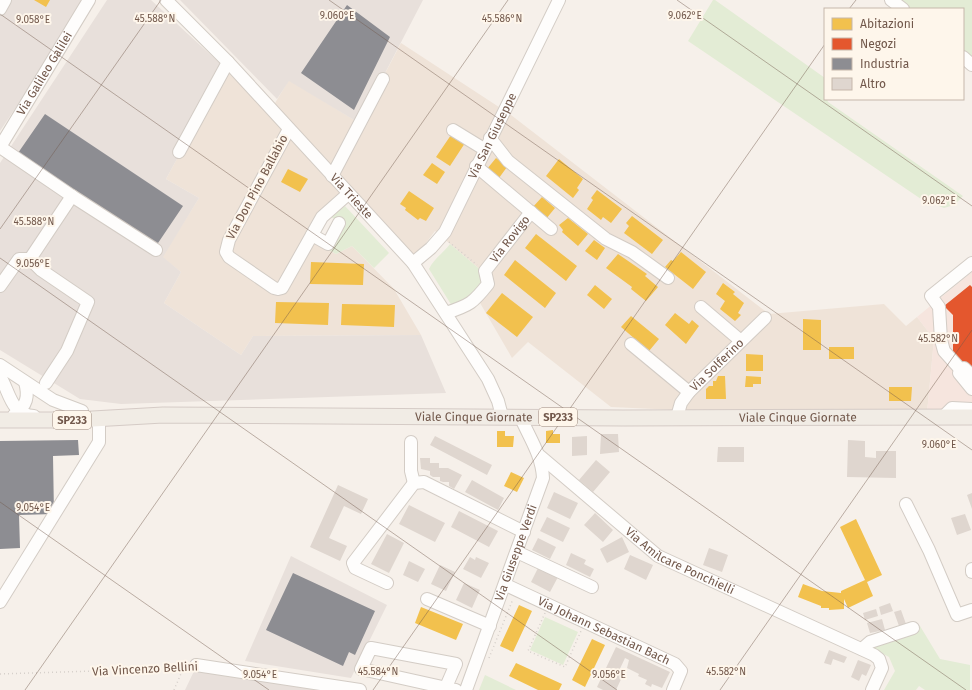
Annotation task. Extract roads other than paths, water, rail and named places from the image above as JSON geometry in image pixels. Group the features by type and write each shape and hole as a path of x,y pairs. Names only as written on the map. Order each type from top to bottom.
{"main road":[{"name":"Viale Cinque Giornate","path":"0,411 19,411 99,419 143,415 972,417"},
{"name":"Viale Cinque Giornate","path":"0,420 78,416 119,411 143,415"}],"street":[{"path":"0,9 5,0"},
{"name":"Via Galileo Galilei","path":"0,147 89,0"},
{"name":"Via Trieste","path":"166,0 228,62 348,194 414,263 488,379 498,401 502,416"},
{"name":"Via San Giuseppe","path":"414,263 442,236 559,0"},
{"path":"891,0 902,8"},
{"path":"964,58 972,65"},
{"path":"179,152 228,62"},
{"path":"332,176 382,79"},
{"name":"Via Don Pino Ballabio","path":"289,129 229,240 226,252 229,257 278,289 286,284 312,235 327,211 348,194"},
{"path":"453,130 484,149"},
{"path":"490,138 505,158 534,183 606,239 632,252 668,278"},
{"path":"0,147 72,196 156,250"},
{"path":"476,166 551,229"},
{"path":"30,259 72,196"},
{"name":"Via Rovigo","path":"446,313 469,305 488,284 485,271 531,212"},
{"path":"312,235 328,244 339,224"},
{"path":"0,286 19,259 30,259 41,270 88,302 67,351 46,384"},
{"path":"967,373 944,351 941,340 939,307 931,296 972,263"},
{"path":"701,307 741,341"},
{"name":"Via Solferino","path":"677,417 681,403 689,392 765,318"},
{"path":"631,344 689,392"},
{"path":"0,365 78,416"},
{"path":"967,373 959,373 972,389"},
{"path":"0,376 13,404 19,411"},
{"path":"0,416 15,415 19,411 27,399 28,392 25,382"},
{"path":"943,417 952,408 972,409"},
{"name":"Via Giuseppe Verdi","path":"466,690 506,585 543,478 543,468 540,456 520,416"},
{"path":"0,602 99,442 99,419"},
{"path":"411,442 411,471 414,483"},
{"name":"Via Amilcare Ponchielli","path":"540,456 658,556 862,649 879,659 882,666 872,690"},
{"path":"387,583 355,568 353,563 414,483 424,482 524,532"},
{"path":"906,504 929,550 958,615 972,610"},
{"path":"517,552 592,587"},
{"name":"Via Johann Sebastian Bach","path":"506,585 679,667 681,672 673,690"},
{"path":"428,599 490,626"},
{"path":"862,649 870,642 913,628"},
{"path":"371,648 456,664 451,689 361,669 371,648"},
{"name":"Via Vincenzo Bellini","path":"196,666 360,690"}]}
